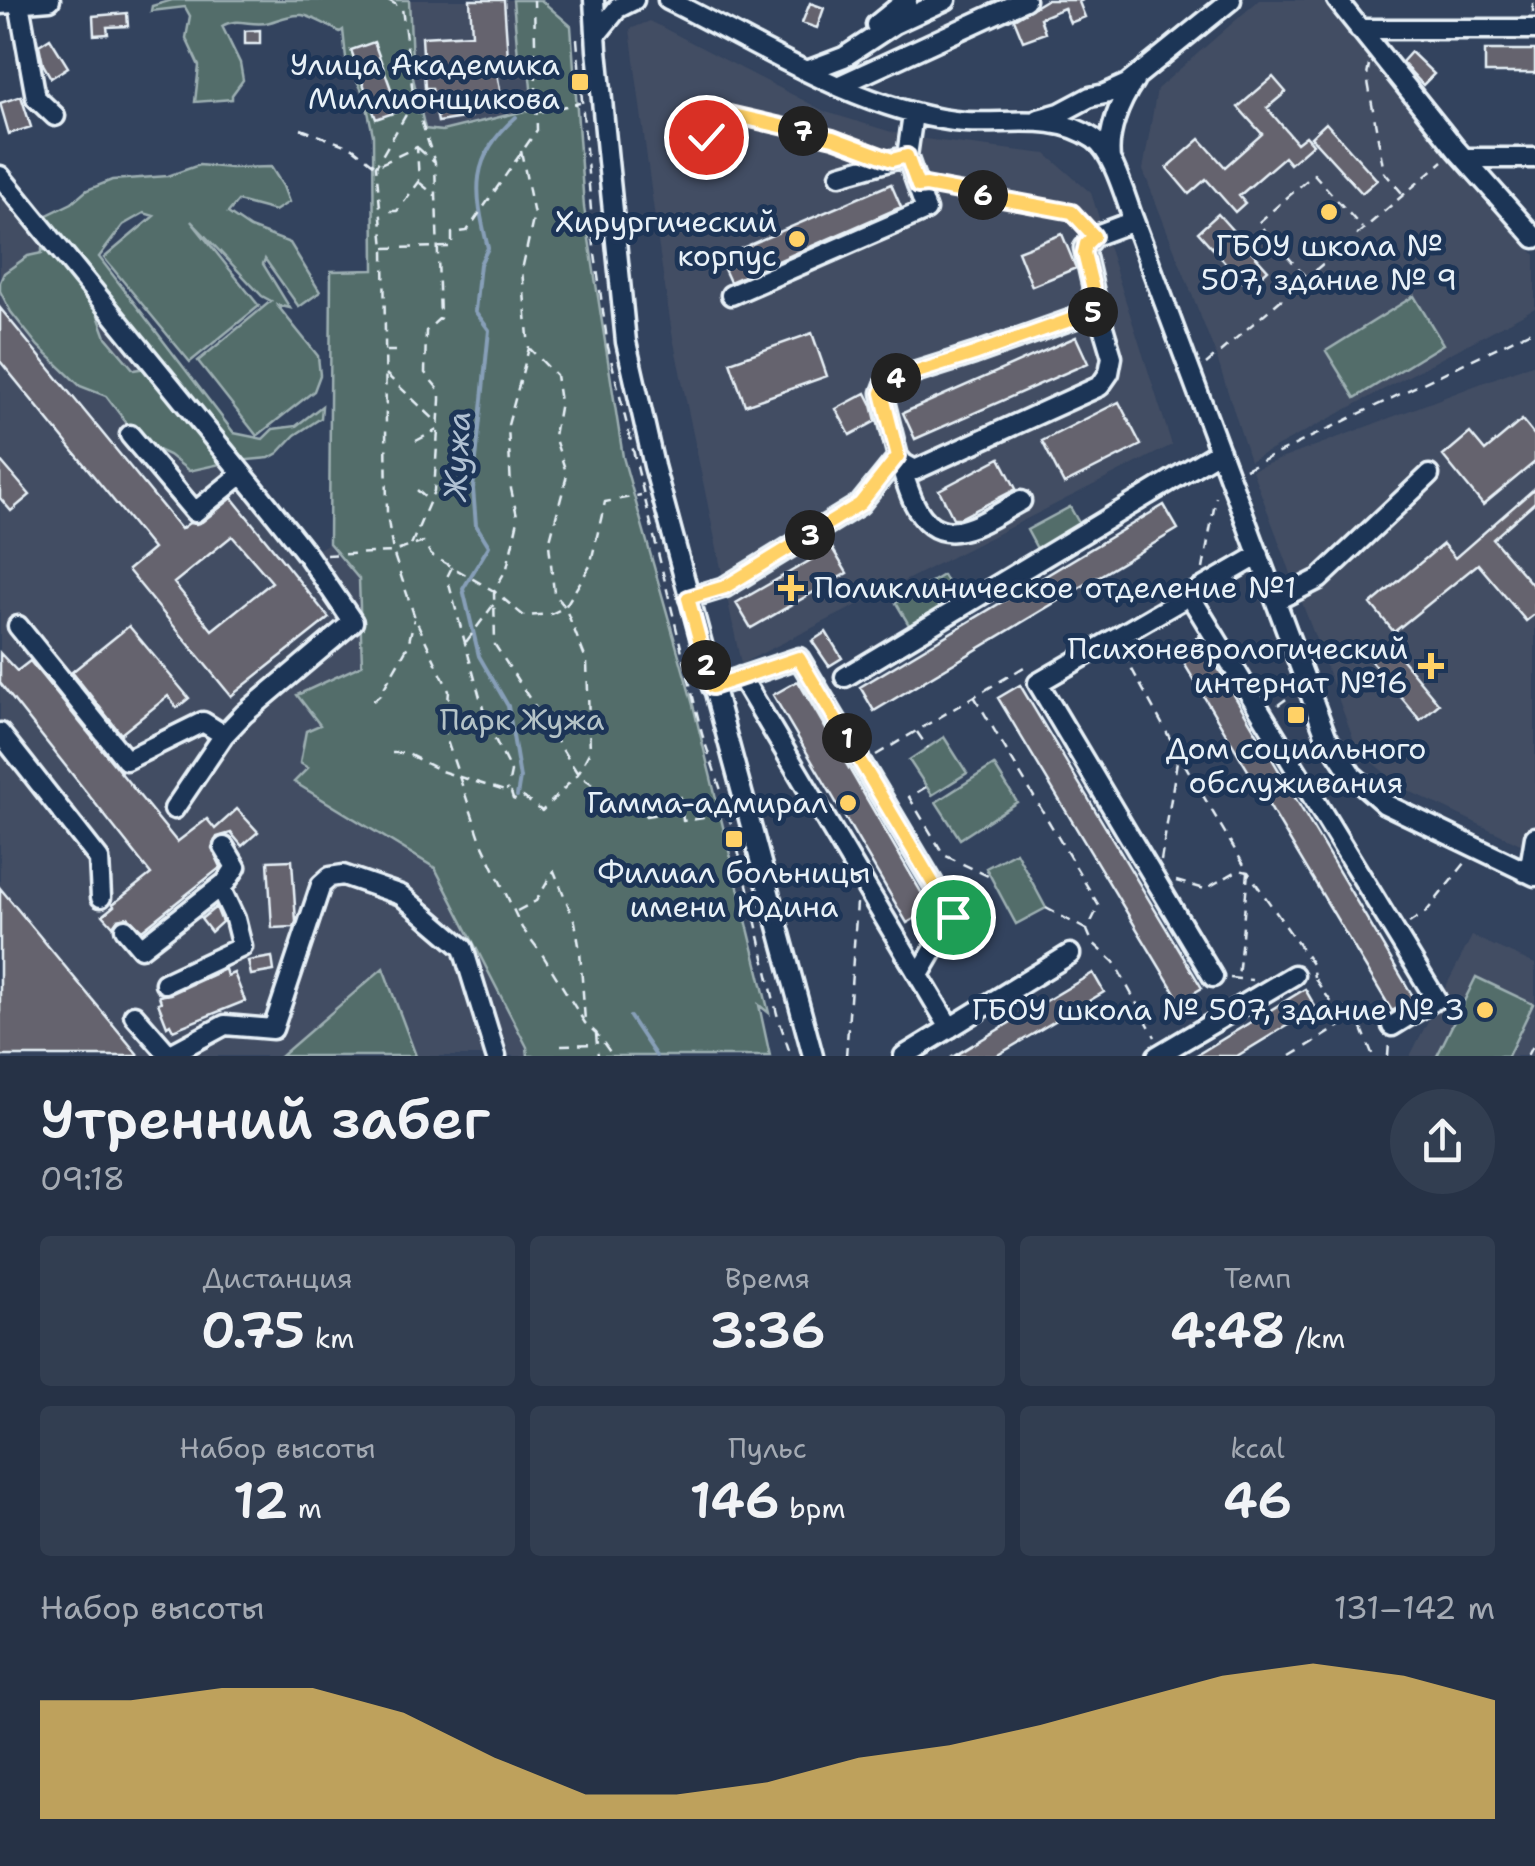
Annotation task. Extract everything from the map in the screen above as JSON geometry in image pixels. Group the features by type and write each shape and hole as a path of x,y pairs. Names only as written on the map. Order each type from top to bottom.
{"street":[{"path":"50,0 10,3 36,98 55,116"},
{"path":"579,0 596,35"},
{"path":"594,0 626,342 688,598 813,1056"},
{"path":"596,35 618,8 637,0 672,2 840,85 913,114 956,122 1034,121 1062,125 1098,142 1110,159 1134,220 1326,736 1352,775 1385,804 1530,874 1535,837"},
{"path":"860,46 872,28 907,0"},
{"path":"808,70 844,57 894,24 946,0"},
{"path":"840,85 1026,0"},
{"path":"1034,121 1114,90 1231,0"},
{"path":"1336,0 1535,238"},
{"path":"1359,29 1535,29"},
{"path":"1110,159 1115,123 1141,73"},
{"path":"1107,99 1115,123 1106,135 1087,135 1075,120 1077,108 1088,100 1107,99"},
{"path":"899,158 913,114"},
{"path":"1461,154 1535,158"},
{"path":"840,175 899,158"},
{"path":"731,295 926,210 918,186 899,158"},
{"path":"2,184 308,556 353,622 224,734 174,809"},
{"path":"898,456 914,470 1100,386 1109,373 1112,357 1084,253 1094,236 1134,220"},
{"path":"1021,501 966,530 946,533 935,529 914,504 882,393 885,384 1098,310"},
{"path":"130,435 195,512 242,474"},
{"path":"845,677 1220,451"},
{"path":"688,598 725,587 860,504 898,456"},
{"path":"1277,600 1319,579 1429,476"},
{"path":"1213,977 1038,683 1259,555"},
{"path":"1191,595 1436,999 1390,1034"},
{"path":"18,626 126,760 204,722 224,734"},
{"path":"712,687 799,658 953,917 918,975"},
{"path":"742,677 950,1028"},
{"path":"0,734 99,859 101,896"},
{"path":"126,929 141,948 226,882 236,867 224,846"},
{"path":"134,1015 170,1055 225,1025 273,1029 321,885 330,877 343,874 402,896 463,948 496,1056"},
{"path":"164,983 242,947 236,918 220,887"},
{"path":"904,1056 1070,954"},
{"path":"1157,1056 1286,980"}],"path":[{"path":"388,0 402,8"},
{"path":"404,0 414,101 435,163 440,318 426,331 425,373 440,391 434,491 410,547"},
{"path":"384,248 452,247 452,233 467,230 537,130 534,0"},
{"path":"1377,50 1370,58 1367,76 1384,172 1403,194"},
{"path":"729,114 728,126 718,136 706,137 692,125 691,112 699,102 717,100 729,114 899,158"},
{"path":"414,101 376,166 384,248 387,514 393,552 414,618 448,691 445,735 481,841 515,912 585,1023 613,1056"},
{"path":"536,113 581,102"},
{"path":"301,129 353,148 376,166"},
{"path":"417,147 435,163"},
{"path":"376,166 417,147"},
{"path":"380,212 397,210 418,182 417,147"},
{"path":"522,151 534,215 522,270 529,348 508,426 511,489 518,520 506,568 494,591 495,645 578,774 629,810 646,816 658,814 662,796 680,792 683,821 702,818 702,806 725,802"},
{"path":"1205,365 1403,194 1461,154"},
{"path":"1306,278 1258,223 1300,186 1314,174 1363,229"},
{"path":"418,182 436,196"},
{"path":"918,186 1072,212 1094,236"},
{"path":"1245,469 1535,329"},
{"path":"392,752 406,752 441,771 512,793 513,800 523,797 542,811 578,774 590,751 586,662 565,607 554,593 549,544 567,475 554,436 560,402 556,375 529,348"},
{"path":"385,351 396,351"},
{"path":"385,372 438,422"},
{"path":"416,441 438,430"},
{"path":"416,490 430,502"},
{"path":"308,556 393,552 424,542 431,555 494,591 524,616 550,614 565,607 590,566 605,502 642,494"},
{"path":"1191,595 1203,571 1216,497"},
{"path":"452,565 447,577 487,723 511,772 507,793"},
{"path":"465,643 494,604"},
{"path":"373,701 408,646 414,618"},
{"path":"1115,638 1248,872 1312,964 1314,978 1332,1004 1390,1034 1388,1056"},
{"path":"876,756 1024,667 1038,683"},
{"path":"974,696 1099,906 1088,930 1092,942 1114,962 1152,1030"},
{"path":"916,731 928,748"},
{"path":"1159,876 1178,753"},
{"path":"926,787 910,797 944,854 992,878"},
{"path":"1395,932 1426,912 1465,863"},
{"path":"1174,880 1205,889 1239,870 1248,872"},
{"path":"515,912 536,901 554,871 575,922 585,1023"},
{"path":"1238,978 1248,872"},
{"path":"846,1056 859,875"},
{"path":"1046,908 1088,930"},
{"path":"1213,977 1286,980"},
{"path":"1291,1056 1358,1016"},
{"path":"1358,1016 1373,1056"},
{"path":"596,1033 598,1056"},
{"path":"1527,1056 1535,1040"},
{"path":"561,1045 597,1044"}],"shaded area":[{"path":"409,0 513,0 519,67 529,67 533,109 442,131 425,130 413,78"},
{"name":"ГБОУ школа № 507, здание № 9","path":"1259,0 1322,0 1535,255 1535,308 1250,461 1216,355 1143,170 1157,89"},
{"path":"650,21 826,112 908,137 1046,154 1091,193 1172,445 741,664 672,333 658,242 630,29"},
{"path":"0,187 300,560 329,543 359,579 362,666 297,695 334,742 295,782 435,868 528,1056 0,1056"},
{"name":"Психоневрологический интернат №16","path":"1535,363 1535,851 1405,789 1358,751 1252,470"},
{"name":"ГБОУ школа № 507, здание № 3","path":"1472,936 1535,964 1535,1056 1410,1056"}],"green space":[{"name":"Парк Жужа","path":"172,0 409,0 413,78 425,129 442,131 533,109 529,67 519,67 513,0 541,0 571,26 584,207 623,457 693,705 769,1013 759,1005 770,1056 528,1056 527,1047 435,868 294,782 308,768 300,763 306,731 320,725 297,695 362,665 359,579 329,543 331,271 374,270 373,135 365,97 346,58 343,30 302,15 222,26 240,63 243,80 232,99 195,102 199,66 186,38 190,16 185,7 151,11 152,6"},
{"path":"199,165 271,167 283,186 289,202 275,211 238,201 228,213 250,228 290,243 320,292 299,307 265,259 263,264 290,308 277,305 318,356 320,375 314,391 257,436 198,361 271,301 191,221 259,306 190,362 104,258 154,216 144,213 123,225 99,257 234,433 263,439 273,429 296,426 322,406 321,418 269,458 237,461 39,219 112,180 168,176"},
{"path":"42,249 61,260 96,310 106,337 134,370 146,368 229,462 189,471 149,446 106,396 80,386 38,346 11,312 0,291 0,282 4,273 28,256 42,253"},
{"path":"1414,296 1443,344 1355,398 1326,351"},
{"path":"1070,507 1083,530 1040,554 1027,530"},
{"path":"943,575 959,602 912,630 896,603"},
{"path":"944,737 967,773 932,795 909,760"},
{"path":"994,765 1017,802 960,839 936,802"},
{"path":"1016,852 1046,908 1016,924 986,868"},
{"path":"383,968 416,1056 281,1056"},
{"path":"1476,977 1533,1004 1508,1056 1437,1056"}],"building":[{"path":"470,0 504,0 509,72 497,73 502,101 468,106 470,117 438,122 432,88 425,88 422,37 472,34"},
{"path":"1046,0 1083,0 1079,2 1085,17 1070,23 1064,8 1040,18 1045,33 1023,41 1014,19"},
{"path":"810,3 824,8 817,28 802,23"},
{"path":"127,13 128,26 107,27 108,34 94,35 93,16"},
{"path":"260,30 260,44 245,44 245,31"},
{"path":"50,38 68,67 51,78 39,45"},
{"path":"374,42 399,111 376,119 351,50"},
{"path":"1485,50 1535,50 1535,73 1485,73"},
{"path":"1411,52 1434,74 1423,85 1402,62"},
{"path":"1273,77 1286,92 1267,108 1297,143 1306,136 1313,144 1290,164 1284,157 1239,196 1245,203 1235,212 1206,179 1189,194 1167,168 1200,139 1225,167 1262,134 1238,107"},
{"path":"21,96 31,127 9,134 0,103"},
{"path":"1326,123 1377,180 1362,193 1311,137"},
{"name":"Хирургический корпус","path":"891,184 901,207 730,282 719,258"},
{"path":"1218,214 1268,270 1248,288 1198,232"},
{"path":"1062,234 1076,268 1032,286 1018,251"},
{"path":"0,308 181,529 189,523 202,522 232,498 329,618 231,696 128,570 153,549 0,361","holes":["232,536 272,582 212,630 174,583"]},
{"path":"812,333 827,376 745,405 730,362"},
{"path":"1076,337 1088,363 915,439 903,413"},
{"path":"866,393 876,421 850,435 836,409"},
{"path":"1119,402 1141,445 1064,484 1042,441"},
{"path":"1522,420 1535,436 1535,462 1483,505 1443,456 1470,433 1485,451"},
{"path":"1000,458 1016,489 953,518 939,490"},
{"path":"0,460 30,495 11,511 0,498"},
{"path":"1535,488 1535,502 1493,539 1535,588 1535,614 1526,621 1478,564 1394,632 1371,604 1443,544 1455,558"},
{"path":"1164,505 1178,529 874,711 860,687"},
{"name":"Поликлиническое отделение №1","path":"832,548 847,573 751,628 736,603"},
{"path":"129,626 189,698 177,708 168,696 121,734 72,672"},
{"path":"826,632 842,658 829,666 812,641"},
{"path":"1199,636 1414,998 1392,1011 1176,650"},
{"path":"1389,644 1439,704 1420,720 1370,660"},
{"path":"0,653 17,671 30,661 177,842 207,819 215,829 237,809 258,832 242,846 231,833 217,837 212,848 221,867 142,930 128,917 118,919 113,926 103,915 151,874 0,683"},
{"path":"798,681 931,909 907,923 773,695"},
{"path":"1020,685 1202,988 1180,1001 998,698"},
{"path":"292,860 296,922 294,927 272,928 268,861"},
{"path":"0,888 139,1056 0,1056"},
{"path":"216,907 222,922 211,932 201,919"},
{"path":"272,957 274,971 251,975 248,961"},
{"path":"225,969 227,976 234,973 245,1001 173,1030 170,1024 167,1026 159,996"},
{"path":"1093,973 1104,992 996,1056 954,1056"},
{"path":"1305,989 1316,1008 1237,1056 1195,1056"}],"waterway":[{"name":"Жужа","path":"516,117 490,147 479,177 480,209 488,248 480,264 475,311 489,330 473,489 476,525 489,546 463,589 479,656 508,706 520,778 517,796"},
{"path":"630,1017 656,1056"}],"place":[{"name":"Улица Академика Миллионщикова","path":"580,82"},
{"name":"ГБОУ школа № 507, здание № 9","path":"1329,212"},
{"name":"Хирургический корпус","path":"797,239"},
{"name":"Поликлиническое отделение №1","path":"791,588"},
{"name":"Психоневрологический интернат №16","path":"1431,666"},
{"name":"Дом социального обслуживания","path":"1296,715"},
{"name":"Гамма-адмирал","path":"848,803"},
{"name":"Филиал больницы имени Юдина","path":"734,839"},
{"name":"ГБОУ школа № 507, здание № 3","path":"1485,1010"}],"route":[{"path":"706,137 724,132 729,114 833,138 892,160 907,156 918,186 1072,212 1094,236 1084,253 1098,310 885,384 882,393 898,456 860,504 725,587 688,598 712,687 799,658 953,917"}]}
